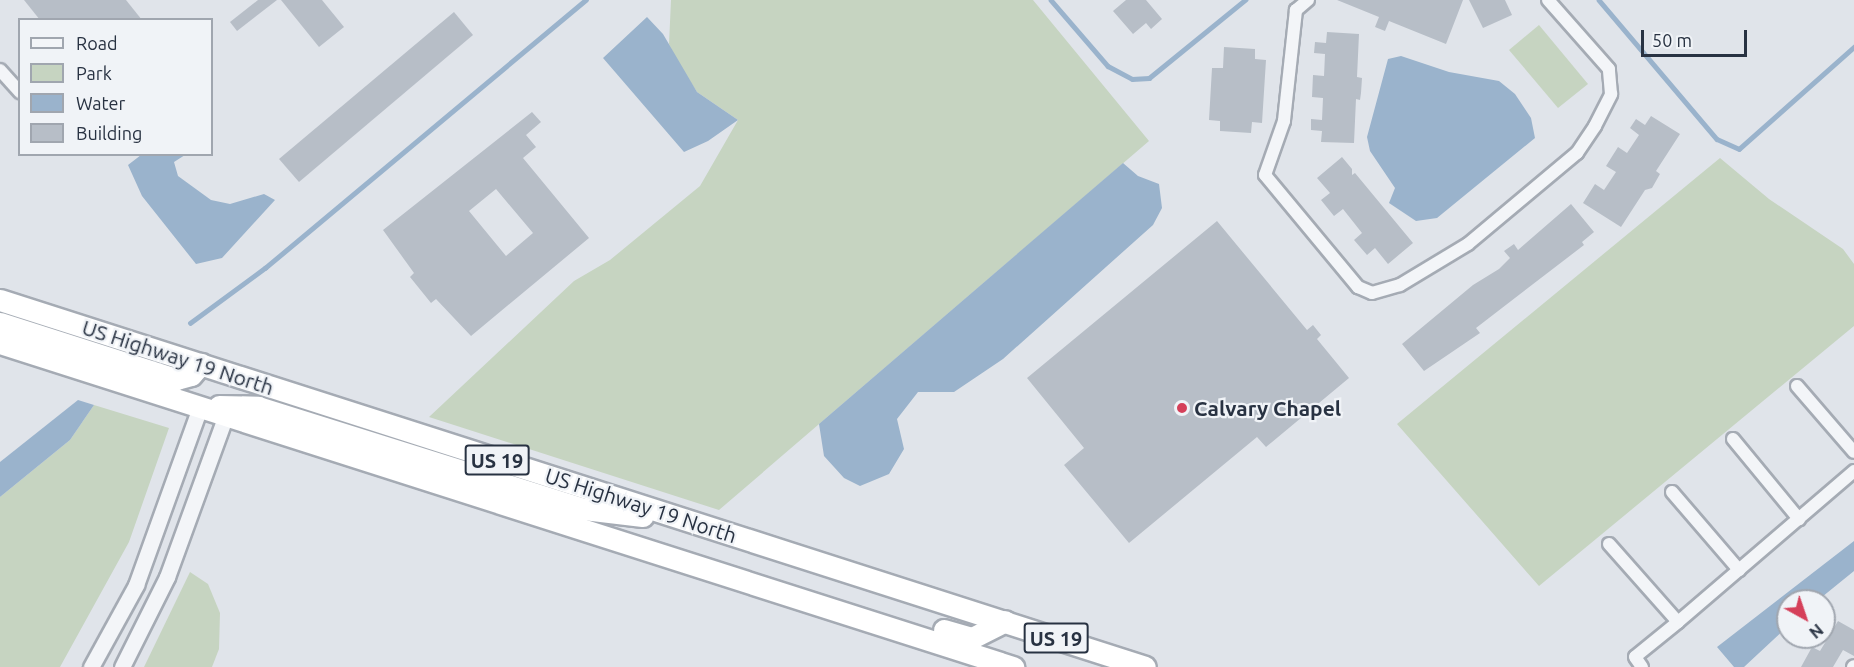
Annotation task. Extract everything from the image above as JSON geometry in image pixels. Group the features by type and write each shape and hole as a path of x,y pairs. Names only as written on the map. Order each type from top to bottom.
{"highway":[{"name":"US Highway 19 North","path":"0,300 1145,667"},
{"path":"0,323 160,375 184,377 201,364"},
{"name":"US Highway 19 North","path":"0,343 1013,667"},
{"path":"200,407 258,408 584,509 691,522"},
{"path":"713,571 756,571 972,638 1005,621"}],"street":[{"path":"1308,0 1296,10 1284,121 1265,175 1358,287 1372,292 1400,285 1468,244 1576,153 1595,126 1611,94 1609,69 1548,0"},
{"path":"0,70 18,90"},
{"path":"1797,386 1854,452"},
{"path":"91,667 135,585 200,407"},
{"path":"122,667 167,577 226,415"},
{"path":"1733,439 1799,519"},
{"path":"1638,662 1678,622 1854,471"},
{"path":"1672,492 1739,570"},
{"path":"1609,544 1678,622"}],"green space":[{"path":"671,0 1033,0 1149,141 719,510 429,417 574,281 610,260 700,186 738,120 697,92 677,61 669,44"},
{"path":"1539,25 1588,84 1558,108 1509,50"},
{"path":"1720,158 1769,199 1843,249 1854,264 1854,326 1539,586 1397,424"},
{"path":"94,405 169,428 129,542 60,667 0,667 0,497 70,440"},
{"path":"190,572 208,584 220,613 219,649 212,667 144,667"}],"water":[{"path":"647,17 663,34 697,92 738,120 708,141 684,152 603,58"},
{"path":"1401,56 1449,72 1499,81 1515,94 1531,118 1535,138 1437,218 1416,221 1389,203 1395,188 1370,151 1367,137 1388,59"},
{"path":"140,156 183,156 174,162 178,176 211,200 230,204 264,194 275,200 222,258 196,264 142,196 128,165"},
{"path":"1123,163 1138,176 1159,184 1162,208 1153,225 1003,359 954,392 918,392 897,419 904,449 889,474 860,486 844,478 824,456 819,424"},
{"path":"78,400 94,405 70,440 0,497 0,462"},
{"path":"1854,541 1854,571 1832,589 1792,589"},
{"path":"1776,601 1776,637 1744,667 1734,667 1717,647"}],"building":[{"path":"24,0 126,0 140,18 38,18"},
{"path":"258,0 277,0 237,31 230,22"},
{"path":"281,0 322,0 344,27 319,47"},
{"path":"1126,0 1146,0 1162,19 1151,29 1146,23 1133,34 1113,11"},
{"path":"1337,0 1463,0 1446,44 1389,21 1385,31 1375,27 1379,17"},
{"path":"1469,0 1505,0 1512,15 1483,28"},
{"path":"454,12 473,35 299,182 279,159"},
{"path":"1327,32 1359,34 1357,77 1362,78 1360,100 1356,99 1354,143 1321,142 1322,131 1311,130 1311,119 1322,120 1323,98 1312,97 1313,75 1324,76 1325,54 1314,53 1315,42 1326,43"},
{"path":"1224,47 1255,49 1255,59 1266,60 1262,123 1252,122 1251,133 1220,131 1220,121 1209,120 1212,68 1223,68"},
{"path":"532,112 541,122 526,135 536,147 523,158 589,238 471,336 436,299 431,303 410,277 414,273 383,230","holes":["496,189 533,233 506,256 469,211"]},
{"path":"1651,116 1680,134 1656,171 1660,174 1652,188 1645,190 1621,227 1583,203 1595,184 1604,190 1616,172 1606,166 1618,147 1627,153 1639,135 1630,128 1636,119 1645,125"},
{"path":"1342,157 1352,169 1352,175 1355,173 1413,243 1388,264 1375,248 1367,255 1354,240 1362,233 1343,209 1334,216 1321,200 1330,193 1317,178"},
{"path":"1571,204 1594,232 1582,242 1584,245 1476,328 1480,333 1424,371 1402,344 1473,285 1499,269 1510,258 1504,251 1514,244 1518,250"},
{"name":"Calvary Chapel","path":"1217,221 1307,330 1313,325 1321,335 1317,339 1349,378 1266,447 1257,437 1129,543 1064,465 1084,448 1027,378"},
{"path":"1838,621 1854,630 1854,656 1843,650 1833,667 1801,667 1811,649 1820,651 1821,649 1836,649"}],"waterway":[{"path":"190,323 265,268 586,0"},
{"path":"1051,0 1108,66 1132,79 1149,78 1245,0"},
{"path":"1599,0 1717,139 1739,149 1854,47"}],"place":[{"name":"Calvary Chapel","path":"1182,408"}]}
